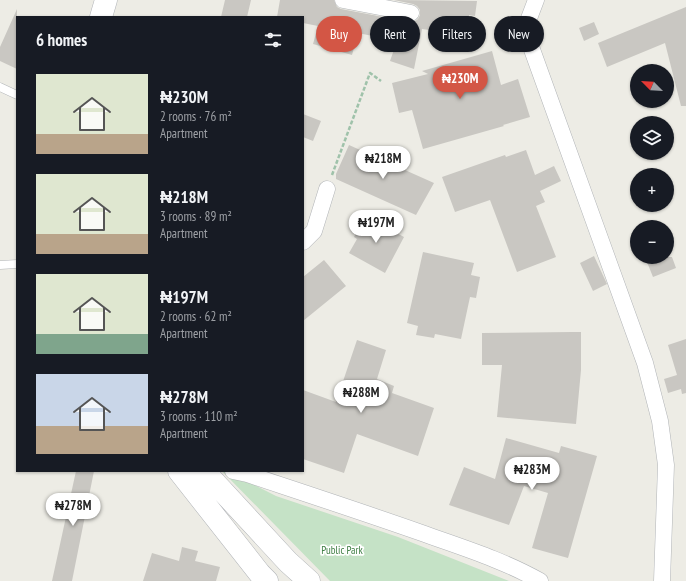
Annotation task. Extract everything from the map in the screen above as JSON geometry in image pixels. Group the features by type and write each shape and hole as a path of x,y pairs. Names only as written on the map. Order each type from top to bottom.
{"main road":[{"path":"101,16 106,0"},
{"path":"180,472 267,581"},
{"path":"205,472 288,562 309,581"}],"street":[{"path":"343,0 411,13"},
{"path":"536,0 528,21 530,44 645,363 660,421 666,465 662,581"},
{"path":"304,241 314,231 327,188"},
{"path":"238,472 329,501 494,558 540,581"}],"lane":[{"path":"0,87 16,95"},
{"path":"0,265 16,264"}],"path":[{"path":"327,188 370,73 381,81"}],"green space":[{"name":"Public Park","path":"223,472 229,472 276,496 398,537 509,581 330,581"}],"building":[{"path":"225,0 251,0 247,16 221,16"},
{"path":"280,0 334,0 337,7 341,9 378,16 370,16 370,35 362,34 362,16 316,16 316,26 304,23 304,16 277,16"},
{"path":"394,0 477,1 475,16 428,16 428,30 422,29 420,39 420,10 417,6"},
{"path":"686,7 686,106 681,106 674,78 674,64 670,64 665,43 607,67 598,43"},
{"path":"17,9 16,69 0,61 0,47"},
{"path":"594,22 599,34 584,41 579,28"},
{"path":"316,33 316,45 313,44"},
{"path":"492,51 501,85 518,79 530,117 423,149 412,110 399,113 392,83 428,74 422,71"},
{"path":"341,52 353,52 352,55"},
{"path":"393,52 417,52 414,69 390,61"},
{"path":"304,114 321,121 313,141 304,137"},
{"path":"349,145 434,183 416,215 336,179 336,174"},
{"path":"526,150 535,175 554,166 561,181 540,191 545,202 536,206 556,257 517,272 490,200 455,212 442,177 505,155 506,157"},
{"path":"365,216 404,237 385,273 349,253 357,239 354,237"},
{"path":"423,252 474,263 471,275 480,277 476,298 470,297 461,339 435,334 434,338 416,335 418,326 407,323"},
{"path":"594,256 607,284 593,291 580,263"},
{"path":"324,260 346,286 304,320 304,276"},
{"path":"674,262 676,268 653,277 648,264 674,264"},
{"path":"581,332 581,370 576,424 497,417 502,365 482,365 482,333"},
{"path":"686,339 686,393 682,394 681,389 668,393 664,379 677,375 668,345"},
{"path":"357,340 386,350 377,379 394,386 392,393 434,408 418,456 357,434 344,473 304,459 304,390 336,402"},
{"path":"506,438 559,453 561,446 597,456 568,558 532,548 548,493 524,486 509,525 449,505 464,467 495,479"},
{"path":"76,472 94,472 72,581 52,581"},
{"path":"182,547 198,551 195,561 220,567 216,581 143,581 152,553 179,561"}]}
